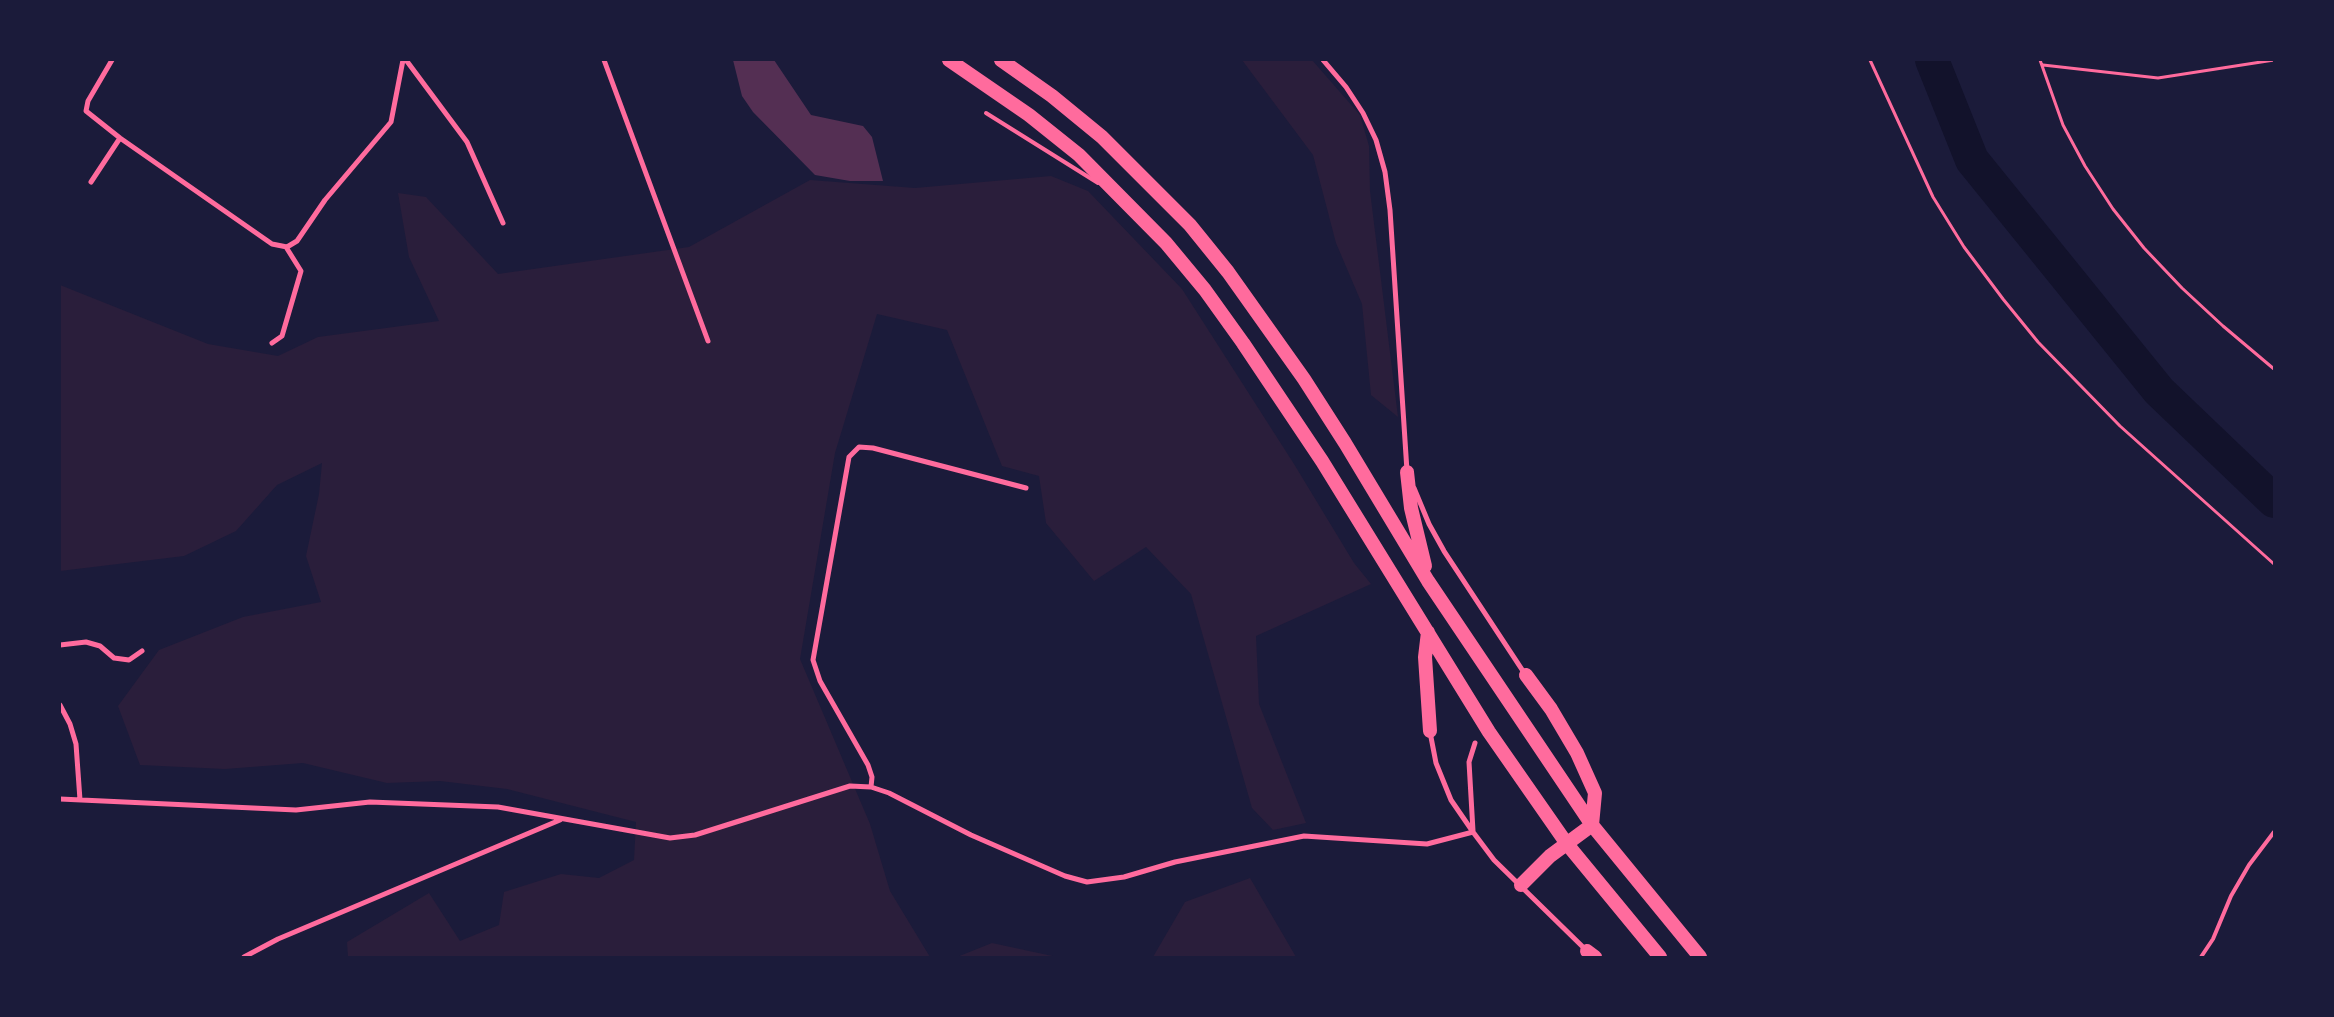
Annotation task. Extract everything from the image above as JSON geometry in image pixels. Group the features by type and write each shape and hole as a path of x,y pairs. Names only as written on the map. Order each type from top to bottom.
{"highway":[{"path":"949,60 1036,120 1079,155 1125,200 1205,290 1322,461 1490,732 1567,844 1660,957"},
{"path":"1000,60 1052,96 1102,137 1190,225 1228,272 1267,324 1345,443 1428,581 1592,825 1700,957"},
{"path":"1407,472 1411,508 1428,581"},
{"path":"1428,632 1425,656 1430,732"},
{"path":"1521,885 1550,856 1592,825 1595,793 1577,753 1551,709 1524,677"}],"street":[{"path":"112,60 88,102 86,111 120,138 272,244 286,247 297,241 326,200 391,122 404,60"},
{"path":"404,60 467,142 503,222"},
{"path":"604,60 708,341"},
{"path":"1323,60 1346,87 1364,113 1376,140 1385,172 1390,210 1407,472 1429,524 1444,551 1524,677"},
{"path":"91,182 120,138"},
{"path":"272,344 282,336 301,271 286,247"},
{"path":"870,787 872,777 868,766 820,681 813,660 849,457 859,447 873,448 1026,488"},
{"path":"60,646 86,642 100,646 114,658 129,660 142,651"},
{"path":"60,705 70,724 76,744 80,800"},
{"path":"1430,732 1436,762 1451,800 1473,832 1494,860 1589,955"},
{"path":"1473,832 1468,762 1475,743"},
{"path":"60,799 296,810 370,802 498,807 561,820 670,838 695,835 850,786 870,787 889,793 943,822 1022,858 1066,876 1087,882 1124,877 1174,862 1304,836 1426,844 1473,832"},
{"path":"244,957 278,939 561,820"}],"lane":[{"path":"986,113 1125,200"},
{"path":"2201,957 2213,939 2231,896 2249,865 2274,832"}],"path":[{"path":"1870,60 1933,197 1964,247 2003,299 2038,342 2120,426 2274,564"},
{"path":"2040,60 2063,125 2085,166 2113,209 2144,248 2182,288 2223,326 2274,368"},
{"path":"2043,66 2158,78 2274,60"}],"shaded area":[{"path":"1242,60 1312,60 1360,115 1369,146 1370,191 1398,417 1371,395 1362,304 1336,243 1313,155"},
{"path":"1051,176 1088,191 1182,289 1294,464 1354,563 1371,584 1256,636 1259,704 1306,823 1273,830 1252,808 1191,594 1146,547 1094,581 1046,523 1039,476 1002,466 947,330 877,314 835,453 800,659 870,824 890,891 930,957 348,957 347,942 429,893 460,941 499,925 504,892 561,874 599,878 634,860 636,822 507,789 440,781 387,783 303,763 225,769 140,765 118,706 159,650 243,617 321,602 306,556 319,494 322,463 277,485 236,531 184,556 60,571 60,285 208,344 278,356 318,337 439,321 409,257 398,193 426,197 498,274 689,247 810,180 915,188"},
{"path":"1250,878 1296,957 1153,957 1185,902"},
{"path":"992,943 1057,957 957,957"}],"building":[{"path":"733,60 774,60 811,115 863,126 872,137 883,181 850,181 815,175 753,112 742,96"}],"waterway":[{"path":"1932,60 1972,160 2159,391 2274,501"}]}
